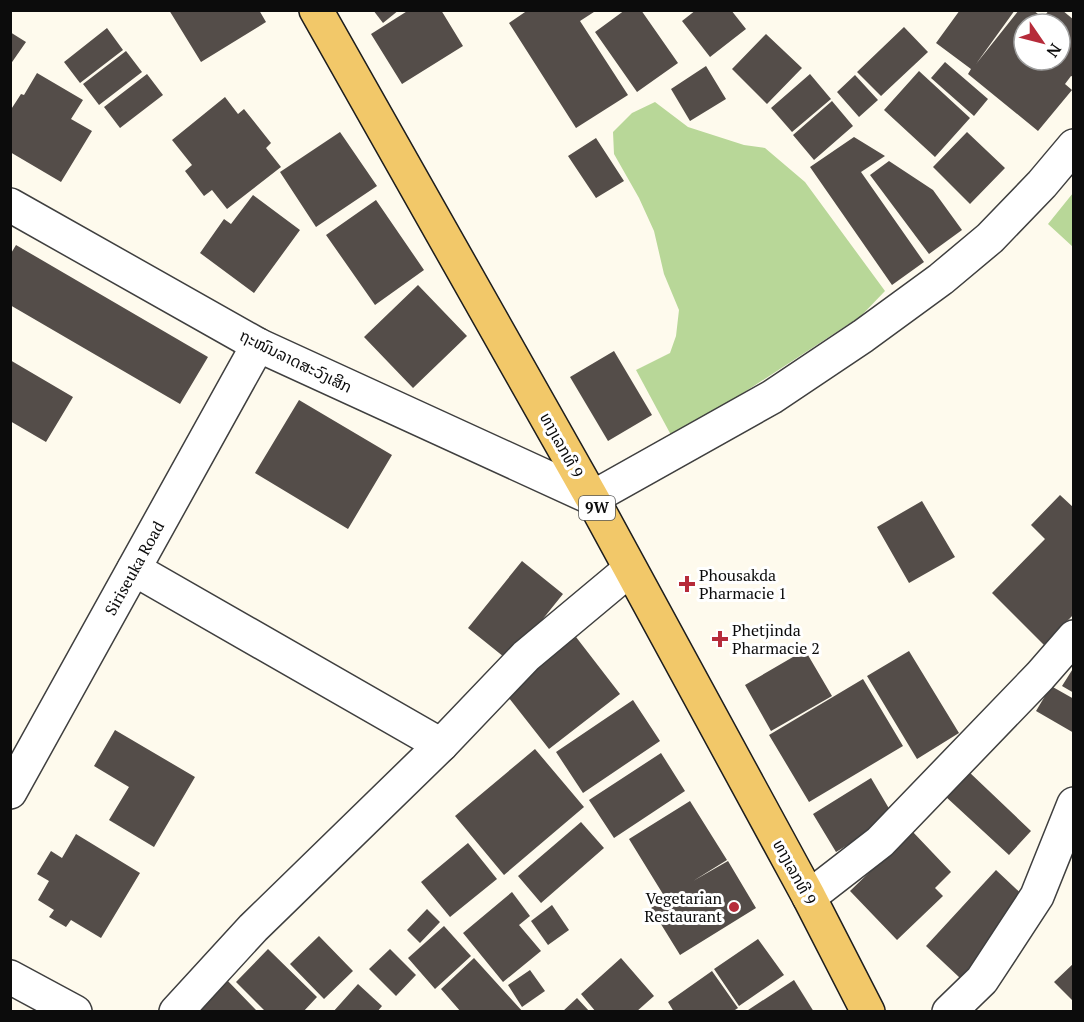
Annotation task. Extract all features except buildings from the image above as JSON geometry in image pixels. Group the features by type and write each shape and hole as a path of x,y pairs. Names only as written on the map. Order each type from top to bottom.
{"main road":[{"name":"ທາງເລກທີ 9","path":"315,10 592,498 629,570 809,897 868,1011"}],"street":[{"path":"592,498 772,397 863,336 941,279 990,238 1042,184 1074,146"},
{"name":"ຖະໜົນລາດສະວົງເສິກ","path":"10,205 258,345 592,498"},
{"name":"Siriseuka Road","path":"10,792 258,345"},
{"path":"134,569 441,746"},
{"path":"176,1011 253,928 441,746 526,656 629,570"},
{"path":"809,897 880,842 1040,676 1074,637"},
{"path":"949,1011 982,980 1037,896 1074,804"},
{"path":"10,977 75,1011"}],"green space":[{"path":"655,102 688,127 744,145 765,148 805,182 885,291 861,316 737,397 671,435 636,370 670,353 676,336 679,310 664,274 654,231 639,198 614,154 613,132 632,113"},
{"path":"1073,193 1073,247 1048,224"}],"place":[{"name":"Phousakda Pharmacie 1","path":"687,584"},
{"name":"Phetjinda Pharmacie 2","path":"720,639"},
{"name":"Vegetarian Restaurant","path":"734,907"}]}
